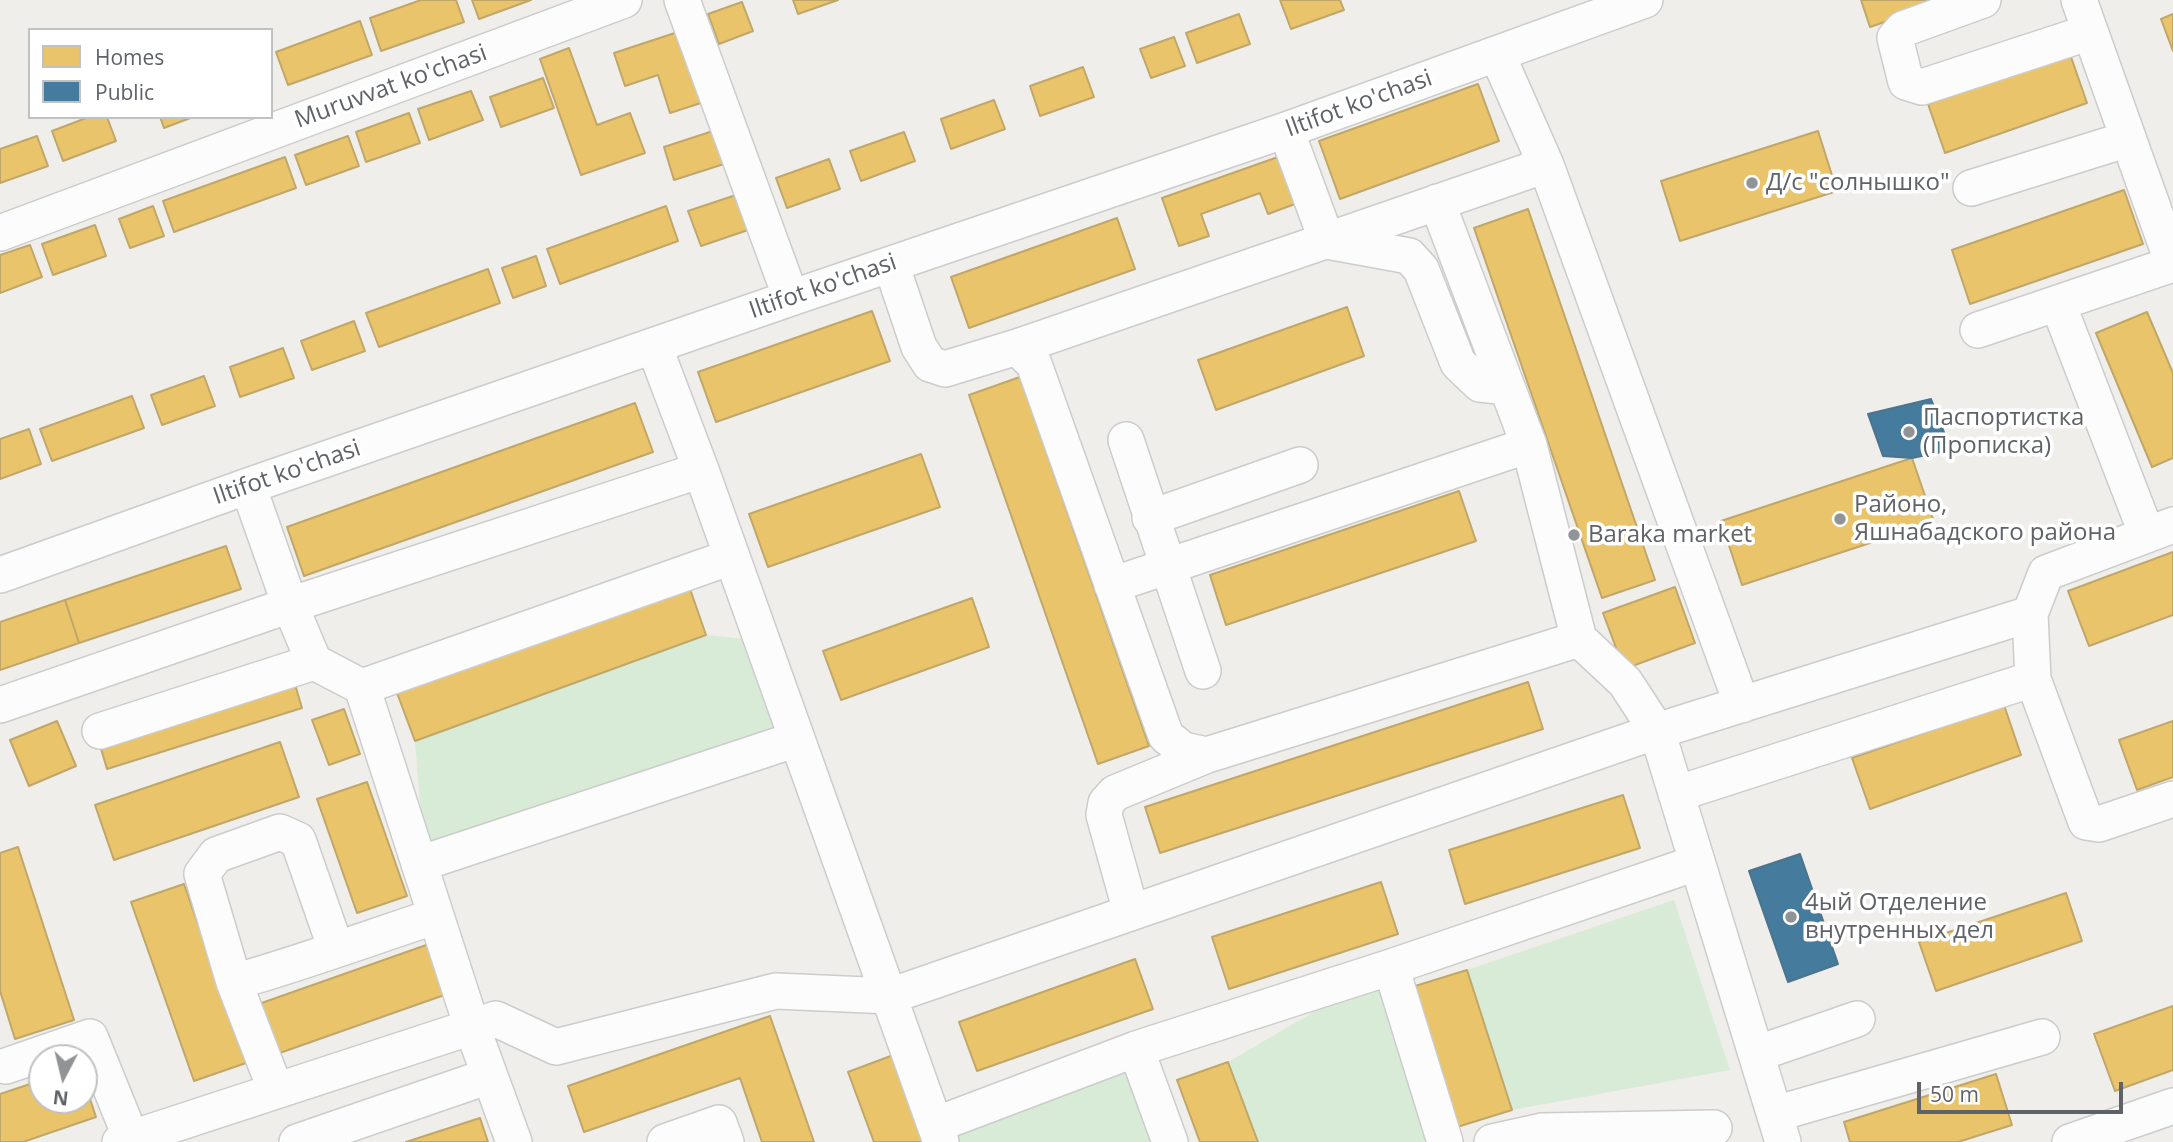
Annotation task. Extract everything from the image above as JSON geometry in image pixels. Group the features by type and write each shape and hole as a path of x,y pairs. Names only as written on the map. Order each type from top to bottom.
{"street":[{"name":"Muruvvat ko'chasi","path":"0,233 624,0"},
{"path":"682,0 790,298"},
{"name":"Iltifot ko'chasi","path":"0,575 790,298 1286,130 1497,54 1604,7 1645,0"},
{"path":"1978,330 2173,264 2084,16 1922,87 1906,82 1895,38 1903,29 1983,0"},
{"path":"1497,54 1546,165 1742,705"},
{"path":"1286,130 1326,241"},
{"path":"1971,188 2128,139"},
{"path":"891,264 919,347 930,364 945,369 1017,347 1546,165"},
{"path":"1437,202 1529,445 1579,639 1625,682 1657,731 1779,1128 2042,1037"},
{"path":"1326,241 1409,256 1421,269 1458,363 1480,384 1507,387"},
{"path":"2058,304 2160,530 2046,573 2030,614 2033,679 2086,822 2099,824 2173,799"},
{"path":"654,346 701,470 938,1134 1136,1049 1391,967 1696,863"},
{"path":"1017,347 1034,364 1166,736 1183,750 1207,755"},
{"path":"1125,440 1203,671"},
{"path":"1112,585 1529,445"},
{"path":"1150,518 1300,465"},
{"path":"0,705 290,605 701,470"},
{"path":"248,486 290,605 314,662 362,687 472,1027 514,1142"},
{"path":"362,687 732,557"},
{"path":"2,1061 90,1037 125,1140 496,1019 556,1047 776,991 890,996 1657,731 2030,614"},
{"path":"1131,912 1104,816 1106,803 1115,793 1207,755 1579,639"},
{"path":"100,731 314,662"},
{"path":"1676,794 2033,679"},
{"path":"419,864 797,739"},
{"path":"276,1091 234,982 202,874 216,855 280,832 298,841 337,949"},
{"path":"234,982 436,916"},
{"path":"1391,967 1445,1142"},
{"path":"1756,1054 1857,1019"},
{"path":"1136,1049 1170,1142"},
{"path":"297,1142 489,1076"},
{"path":"2070,1142 2173,1106"},
{"path":"665,1142 719,1123 726,1142"},
{"path":"1492,1142 1541,1136 1714,1128"}],"green space":[{"path":"706,635 744,639 784,733 424,852 415,741"},
{"path":"1674,900 1730,1070 1512,1110 1467,970"},
{"path":"1391,967 1445,1142 1258,1142 1228,1062"},
{"path":"1136,1049 1170,1142 941,1142"}],"building: Homes":[{"path":"421,0 456,0 464,22 381,51 370,18"},
{"path":"472,0 531,0 479,19"},
{"path":"793,0 838,0 798,14"},
{"path":"1280,0 1340,0 1344,10 1291,29"},
{"path":"1861,0 1948,0 1870,27"},
{"path":"742,2 753,31 719,44 708,14"},
{"path":"1239,14 1250,44 1197,63 1186,33"},
{"path":"2173,14 2173,51 2161,19"},
{"path":"360,21 372,55 288,85 276,52"},
{"path":"681,31 704,102 670,113 658,75 625,86 614,53"},
{"path":"1174,37 1185,66 1151,78 1140,49"},
{"path":"569,48 597,125 630,113 645,153 581,175 540,59"},
{"path":"2070,54 2087,103 1945,153 1928,104"},
{"path":"1083,67 1094,97 1040,116 1030,86"},
{"path":"543,78 554,108 501,127 490,97"},
{"path":"1478,84 1499,141 1340,199 1319,141"},
{"path":"471,91 483,120 429,140 418,109"},
{"path":"994,100 1005,129 951,149 941,119"},
{"path":"409,113 420,143 366,162 356,132"},
{"path":"84,119 108,119 116,141 63,161 52,131"},
{"path":"161,119 188,119 164,128"},
{"path":"713,131 724,164 674,180 664,147"},
{"path":"1818,131 1837,191 1680,241 1661,181"},
{"path":"904,132 915,161 861,181 850,151"},
{"path":"37,136 48,166 0,183 0,149"},
{"path":"348,136 359,166 306,185 295,155"},
{"path":"285,157 296,188 174,232 163,201"},
{"path":"1278,157 1295,204 1268,214 1260,193 1201,214 1209,236 1179,246 1162,198"},
{"path":"829,159 840,189 787,208 776,178"},
{"path":"2124,190 2143,244 1970,304 1952,250"},
{"path":"736,195 748,230 701,246 688,211"},
{"path":"153,206 164,236 130,248 119,219"},
{"path":"666,206 678,241 560,284 547,249"},
{"path":"1528,209 1655,580 1602,598 1474,228"},
{"path":"1117,218 1135,269 969,328 951,277"},
{"path":"95,225 106,256 53,275 42,244"},
{"path":"30,245 42,277 0,293 0,255"},
{"path":"536,256 546,286 513,298 502,268"},
{"path":"488,269 500,303 379,347 366,313"},
{"path":"1347,307 1364,356 1216,410 1198,360"},
{"path":"872,311 890,361 716,422 698,372"},
{"path":"2147,312 2173,373 2173,458 2152,467 2096,333"},
{"path":"354,321 365,351 312,370 301,341"},
{"path":"283,348 294,378 240,397 230,367"},
{"path":"204,376 215,406 162,425 151,395"},
{"path":"1020,377 1149,746 1098,764 969,395"},
{"path":"132,396 144,428 52,461 40,429"},
{"path":"635,403 653,452 304,576 287,527"},
{"path":"29,429 41,464 0,479 0,439"},
{"path":"921,454 940,507 768,567 749,514"},
{"path":"1912,458 1934,522 1742,585 1721,521"},
{"path":"1459,491 1476,541 1226,625 1210,575"},
{"path":"226,546 241,589 79,643 65,600"},
{"path":"2173,552 2173,615 2089,646 2068,591"},
{"path":"689,586 706,635 415,741 397,693"},
{"path":"1675,587 1695,643 1624,669 1603,613"},
{"path":"972,598 989,647 841,700 823,651"},
{"path":"65,600 79,643 0,670 0,622"},
{"path":"294,681 302,708 107,769 99,742"},
{"path":"1528,682 1543,729 1160,853 1145,807"},
{"path":"2004,705 2021,755 1870,809 1852,758"},
{"path":"344,709 360,754 329,765 312,720"},
{"path":"57,721 76,766 29,786 10,740"},
{"path":"2173,721 2173,777 2137,790 2119,740"},
{"path":"280,742 299,797 114,860 95,805"},
{"path":"367,782 407,896 357,913 317,799"},
{"path":"1623,795 1640,848 1465,904 1449,850"},
{"path":"18,847 74,1020 15,1039 0,991 0,853"},
{"path":"1381,882 1398,934 1229,989 1212,937"},
{"path":"184,884 246,1063 194,1081 131,902"},
{"path":"2066,893 2082,941 1936,991 1919,942"},
{"path":"432,943 450,993 274,1055 256,1005"},
{"path":"1135,959 1153,1009 977,1071 959,1022"},
{"path":"1467,970 1512,1110 1457,1127 1412,987"},
{"path":"2173,1006 2173,1070 2115,1091 2094,1034"},
{"path":"770,1016 814,1142 762,1142 740,1078 584,1132 568,1086"},
{"path":"896,1054 929,1142 874,1142 848,1072"},
{"path":"1228,1062 1258,1142 1200,1142 1177,1080"},
{"path":"1996,1074 2012,1125 1958,1142 1850,1142 1844,1122"},
{"path":"28,1085 28,1114 95,1114 96,1117 23,1142 0,1142 0,1094"},
{"path":"480,1118 488,1142 406,1142"}],"building: Public":[{"name":"Паспортистка (Прописка)","path":"1931,399 1951,450 1912,458 1883,456 1868,414"},
{"path":"1800,854 1838,964 1788,982 1749,871"}],"place":[{"name":"Д/с \"солнышко\"","path":"1752,183"},
{"name":"Паспортистка (Прописка)","path":"1909,432"},
{"name":"Районо, Яшнабадского района","path":"1840,519"},
{"name":"Baraka market","path":"1574,535"},
{"name":"4ый Отделение внутренных дел","path":"1791,917"}]}
